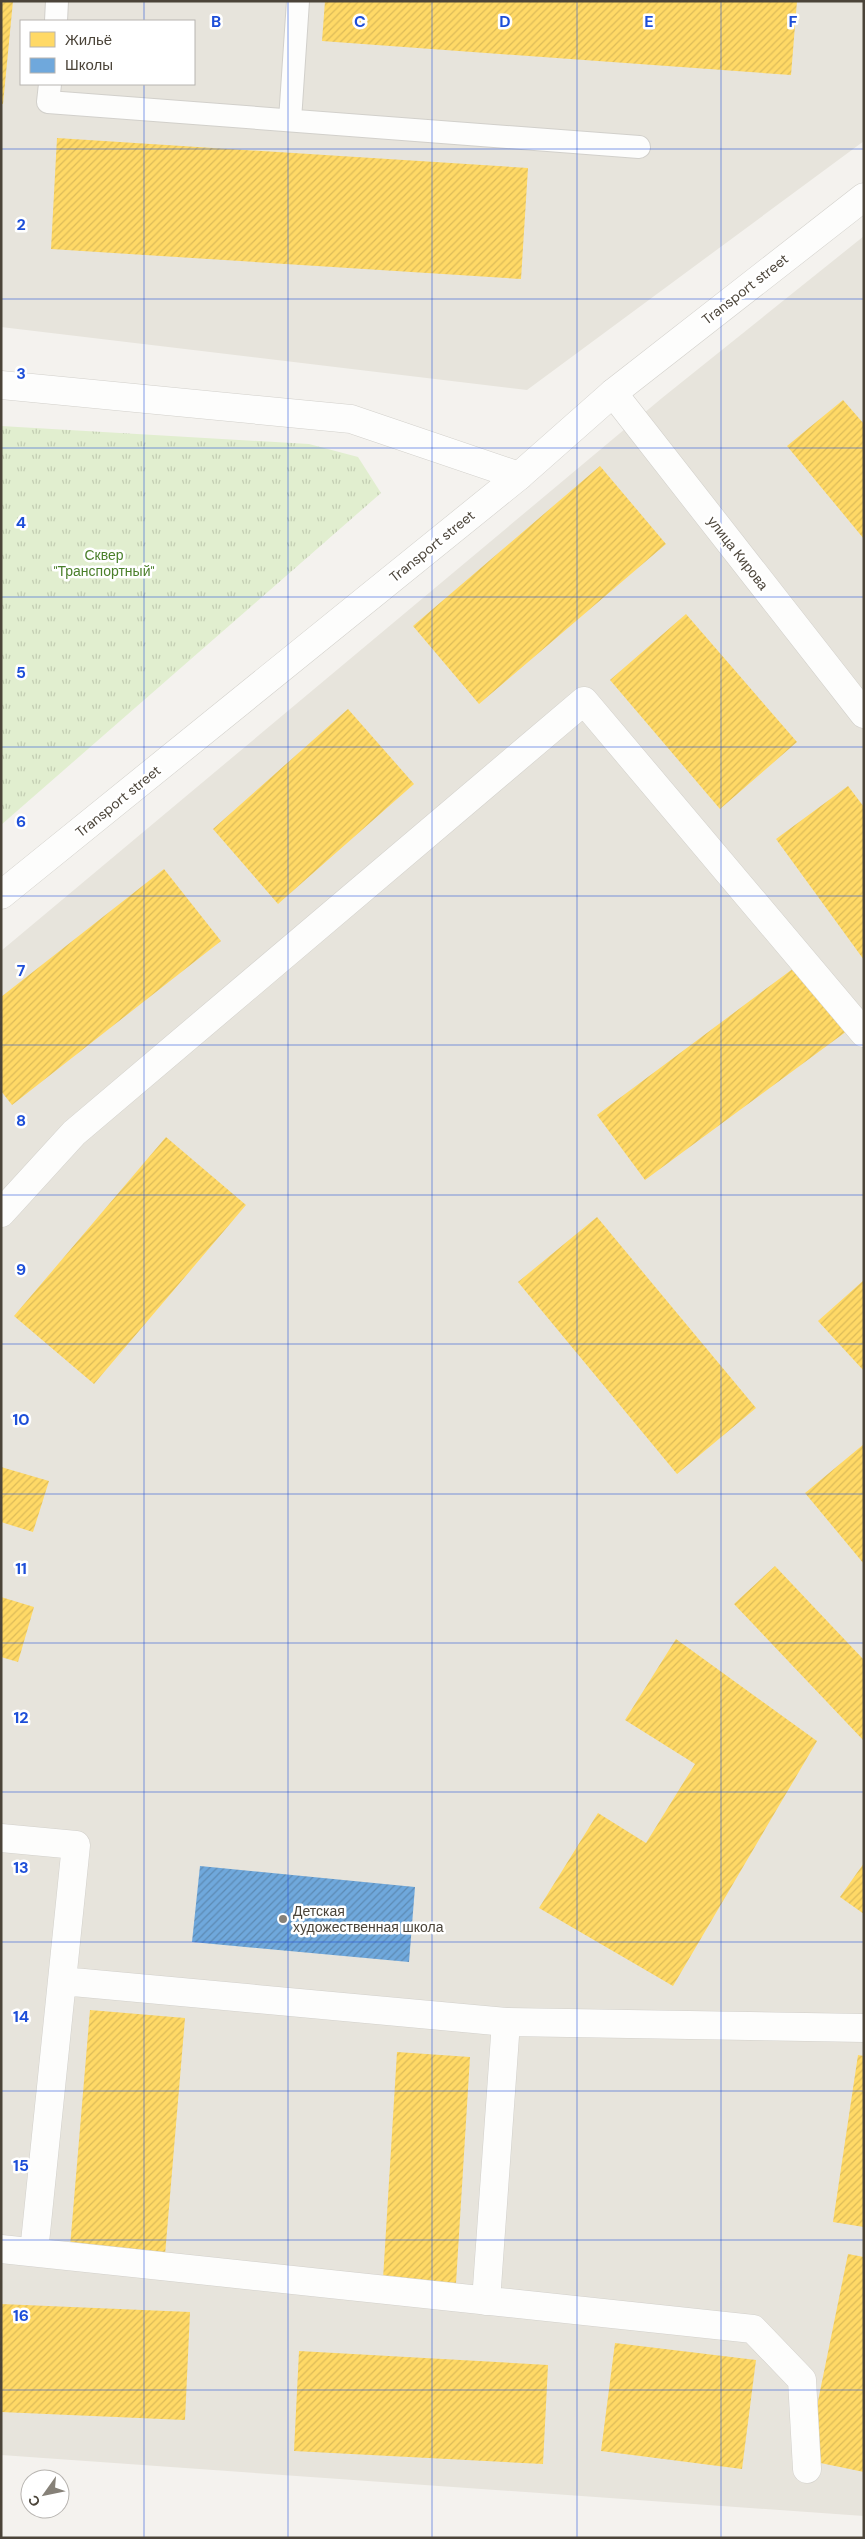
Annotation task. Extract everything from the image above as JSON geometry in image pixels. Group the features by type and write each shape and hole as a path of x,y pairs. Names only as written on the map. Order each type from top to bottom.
{"street":[{"name":"Transport street","path":"1,895 519,476 613,392 864,197"},
{"path":"1,385 351,420 519,476"},
{"name":"улица Кирова","path":"613,392 864,714"},
{"path":"1,1213 74,1133 584,701 864,1033"},
{"path":"1,1838 76,1845 34,2252"},
{"path":"62,1981 506,2022 864,2028"},
{"path":"486,2301 506,2022"},
{"path":"1,2249 753,2329 802,2380 807,2468"}],"lane":[{"path":"56,20 57,1"},
{"path":"290,120 298,1"},
{"path":"50,85 48,102 639,147"}],"shaded area":[{"path":"1,1 864,1 864,141 527,390 1,327"},
{"path":"864,236 864,2516 1,2455 1,951 662,398"}],"green space":[{"name":"Сквер \"Транспортный\"","path":"1,426 309,444 358,457 381,493 1,825"}],"building: Жильё":[{"path":"1,1 13,1 3,104 1,104"},
{"path":"325,1 797,1 791,75 322,41"},
{"path":"57,138 528,168 521,279 51,249"},
{"path":"843,400 864,424 864,539 787,446"},
{"path":"600,466 666,544 479,704 413,626"},
{"path":"686,614 797,742 720,809 610,680"},
{"path":"348,709 414,784 278,904 213,829"},
{"path":"848,786 864,807 864,960 776,839"},
{"path":"164,869 221,941 12,1105 1,1091 1,997"},
{"path":"802,962 851,1028 645,1180 597,1115"},
{"path":"166,1137 246,1205 94,1384 14,1316"},
{"path":"597,1217 756,1408 677,1474 518,1282"},
{"path":"864,1280 864,1371 818,1321"},
{"path":"864,1444 864,1564 805,1493"},
{"path":"1,1467 49,1481 33,1532 1,1522"},
{"path":"775,1566 864,1660 864,1741 734,1604"},
{"path":"1,1597 34,1607 18,1662 1,1657"},
{"path":"676,1639 817,1741 673,1986 539,1908 598,1813 646,1843 695,1764 625,1720"},
{"path":"864,1863 864,1914 840,1897"},
{"path":"90,2010 185,2018 165,2255 70,2247"},
{"path":"397,2052 470,2057 456,2283 383,2279"},
{"path":"858,2055 864,2056 864,2227 833,2222"},
{"path":"848,2254 864,2257 864,2472 806,2460"},
{"path":"1,2304 190,2312 185,2420 1,2412"},
{"path":"615,2343 756,2360 742,2469 601,2451"},
{"path":"299,2351 548,2365 543,2464 294,2451"}],"building: Школы":[{"path":"200,1866 415,1887 409,1962 192,1942"}],"place":[{"name":"Детская художественная школа","path":"283,1919"}]}
